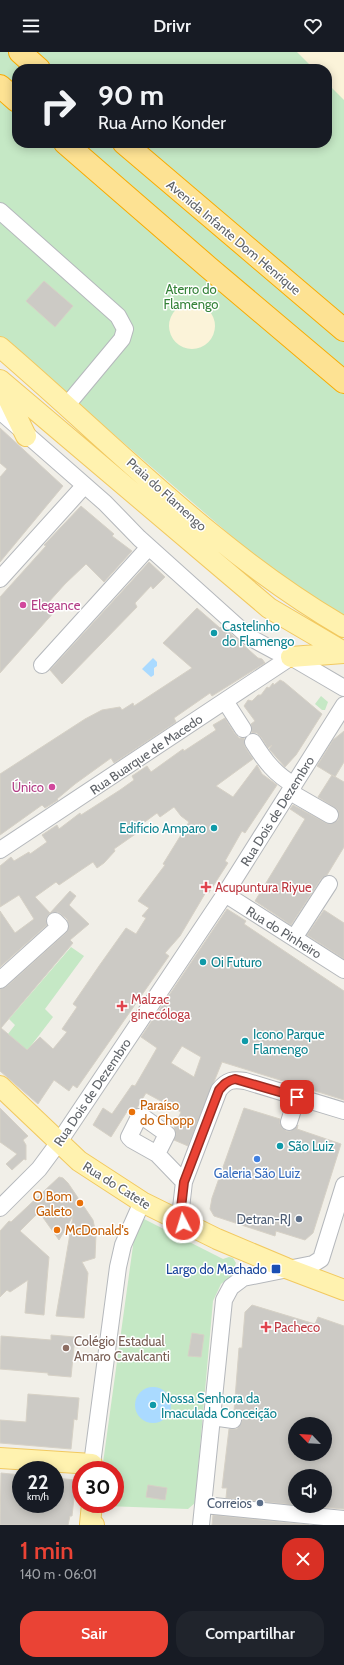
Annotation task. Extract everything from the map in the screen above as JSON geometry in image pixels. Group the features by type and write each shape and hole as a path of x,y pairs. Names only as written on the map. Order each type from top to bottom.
{"highway":[{"path":"20,52 33,64"},
{"path":"0,86 12,97"},
{"path":"71,148 344,382"},
{"name":"Avenida Infante Dom Henrique","path":"130,148 344,330"}],"main road":[{"name":"Praia do Flamengo","path":"0,347 208,531 284,590 344,627"},
{"name":"Praia do Flamengo","path":"0,381 269,608 344,653"},
{"path":"0,381 26,436"},
{"path":"291,657 344,653"},
{"name":"Rua do Catete","path":"0,1086 78,1161 142,1202 183,1223 286,1268 344,1290"},
{"path":"0,1458 72,1465"},
{"path":"92,1513 92,1525"}],"street":[{"path":"0,211 118,316 125,329 122,339 67,405"},
{"path":"0,412 105,503 149,547 249,637 275,651 291,657 344,688"},
{"path":"0,579 84,486"},
{"path":"42,665 149,547"},
{"name":"Rua Buarque de Macedo","path":"0,850 291,657"},
{"path":"225,701 243,729"},
{"name":"Rua Dois de Dezembro","path":"0,1208 39,1169 59,1142 225,894 344,705"},
{"path":"253,742 266,762 280,777 292,788 330,815"},
{"path":"294,938 329,884"},
{"name":"Rua do Pinheiro","path":"225,894 344,970"},
{"path":"0,980 60,926 55,921"},
{"path":"183,1223 181,1208 184,1182 219,1090 228,1081 235,1079 344,1111"},
{"path":"289,1122 297,1097"},
{"path":"157,1154 184,1182"},
{"path":"201,1525 224,1300 231,1288 243,1278 286,1268 314,1264 321,1259 344,1185"},
{"path":"93,1461 118,1267 123,1245 142,1202"},
{"path":"212,1417 233,1420"},
{"path":"204,1504 344,1519"}],"green space":[{"name":"Aterro do Flamengo","path":"0,52 344,52 344,617 273,570 243,546 0,336"},
{"path":"321,696 328,702 325,710 322,710 315,704"},
{"path":"71,947 84,956 45,1009 53,1017 27,1051 8,1034 15,1025 9,1019"},
{"name":"Largo do Machado","path":"144,1219 223,1259 229,1257 233,1258 236,1263 231,1276 221,1284 213,1301 195,1503 188,1509 124,1507 124,1461 103,1461 136,1224 139,1220"}],"sand":[{"path":"297,52 344,52 344,100 332,88 332,64 309,64"},
{"path":"192,303 205,307 211,313 215,326 211,339 205,345 192,349 179,345 173,339 169,326 173,313 179,307"}],"water":[{"path":"153,658 157,662 157,666 154,668 154,675 151,677 142,669"},
{"path":"157,1387 166,1392 170,1398 170,1412 166,1418 157,1423 149,1423 140,1418 136,1412 135,1401 140,1392 146,1388"}],"building":[{"path":"44,281 73,306 55,327 26,301"},
{"path":"0,428 63,486 0,562 0,477 7,469 0,463"},
{"path":"81,506 114,534 112,536 132,551 104,582 86,564 47,604 55,611 0,673 0,597 46,546 44,545"},
{"path":"149,562 165,577 153,589 151,586 135,603 137,607 62,684 50,670"},
{"path":"197,608 220,628 222,626 265,663 212,696 210,693 174,718 176,722 114,763 111,758 75,784 57,799 58,800 45,808 42,805 0,835 0,774 85,719 102,710 120,707 122,710 133,703 134,706 192,668 163,643"},
{"path":"280,680 322,714 296,755 285,767 269,749 272,745 268,748 257,733 252,733 251,724 255,721 244,706 248,700 252,701 258,695 261,695 267,687 269,688 273,683 274,685"},
{"path":"225,718 235,734 239,738 244,738 245,747 253,759 216,786 233,797 257,765 262,774 277,785 245,833 242,831 225,861 228,863 208,894 206,892 180,936 165,953 169,956 77,1088 73,1085 69,1091 54,1080 38,1104 0,1071 0,989 6,987 66,933 69,924 67,919 58,912 49,914 46,919 47,925 0,967 0,911 15,933 34,919 19,895 0,907 0,866 11,857 14,861 29,852 30,854 47,842 42,835 57,825 59,829 80,813 81,815 120,790 134,780 132,776 147,766 151,772 183,749 184,751 216,730 213,725","holes":["174,807 181,816 189,822 163,864 165,865 138,901 149,908 142,916 146,918 136,934 126,928 73,1004 77,1007 62,1029 67,1032 53,1049 40,1037 27,1050 1,1028 73,943 70,940 89,924 69,905 76,896 70,891 50,913 35,897 56,882 59,885 93,862 97,868 115,851 114,849 144,828 142,824 157,813 160,817"]},
{"path":"344,731 344,762 335,777 317,766 333,740"},
{"path":"332,775 344,782 344,847 327,875 321,879 291,925 255,901 305,819 290,809 293,805 326,823 330,824 338,820 338,810 318,797"},
{"name":"Icono Parque Flamengo","path":"227,909 246,921 244,924 344,991 344,1100 222,1062 188,1146 174,1140 176,1134 174,1128 181,1112 146,1093 137,1108 131,1112 128,1110 111,1137 93,1125 103,1108 112,1114 132,1085 135,1086 157,1048 141,1037","holes":["182,1046 201,1057 194,1077 171,1063"]},
{"path":"324,910 344,923 344,959 307,935"},
{"path":"0,1108 28,1136 23,1140 26,1145 26,1160 24,1159 12,1170 6,1164 17,1154 0,1142"},
{"name":"Galeria São Luiz","path":"244,1108 280,1119 280,1124 286,1131 291,1131 298,1125 297,1129 341,1144 313,1233 305,1240 276,1231 275,1236 214,1216 210,1209 212,1198"},
{"path":"59,1177 63,1178 68,1183 93,1220 96,1234 95,1258 82,1262 88,1273 84,1318 56,1316 73,1216 59,1240 39,1212 20,1231 49,1257 44,1315 25,1313 28,1280 10,1292 7,1290 0,1297 0,1231 9,1221 11,1222"},
{"path":"252,1305 315,1324 318,1317 344,1326 344,1509 332,1508 332,1469 288,1469 288,1504 226,1498 227,1488 222,1488 229,1429 237,1429 242,1421 239,1413 234,1411 239,1348 242,1348 245,1312"},
{"path":"192,1333 204,1335 201,1357 188,1356"},
{"path":"51,1335 75,1337 71,1377 48,1375 48,1373 0,1369 1,1336 51,1340"},
{"path":"28,1394 79,1398 77,1420 74,1419 71,1449 0,1443 0,1420 26,1422"},
{"path":"1,1473 12,1474 12,1513 64,1513 64,1479 72,1480 72,1513 68,1525 0,1525"},
{"path":"148,1485 167,1488 165,1500 146,1497"},
{"path":"213,1515 309,1525 212,1525"}],"place":[{"name":"Elegance","path":"23,605"},
{"name":"Castelinho do Flamengo","path":"214,633"},
{"name":"Único","path":"52,787"},
{"name":"Edifício Amparo","path":"214,828"},
{"name":"Acupuntura Riyue","path":"206,887"},
{"name":"Oi Futuro","path":"203,962"},
{"name":"Malzac ginecóloga","path":"122,1006"},
{"name":"Icono Parque Flamengo","path":"245,1041"},
{"name":"Paraíso do Chopp","path":"132,1112"},
{"name":"São Luiz","path":"280,1146"},
{"name":"Galeria São Luiz","path":"257,1159"},
{"name":"O Bom Galeto","path":"80,1203"},
{"name":"Detran-RJ","path":"299,1219"},
{"name":"McDonald's","path":"57,1230"},
{"name":"Largo do Machado","path":"276,1269"},
{"name":"Pacheco","path":"266,1327"},
{"name":"Colégio Estadual Amaro Cavalcanti","path":"66,1348"},
{"name":"Nossa Senhora da Imaculada Conceição","path":"153,1405"},
{"name":"Correios","path":"260,1503"}],"route":[{"path":"183,1223 181,1208 184,1182 219,1090 223,1085 228,1081 235,1079 297,1097"}]}
